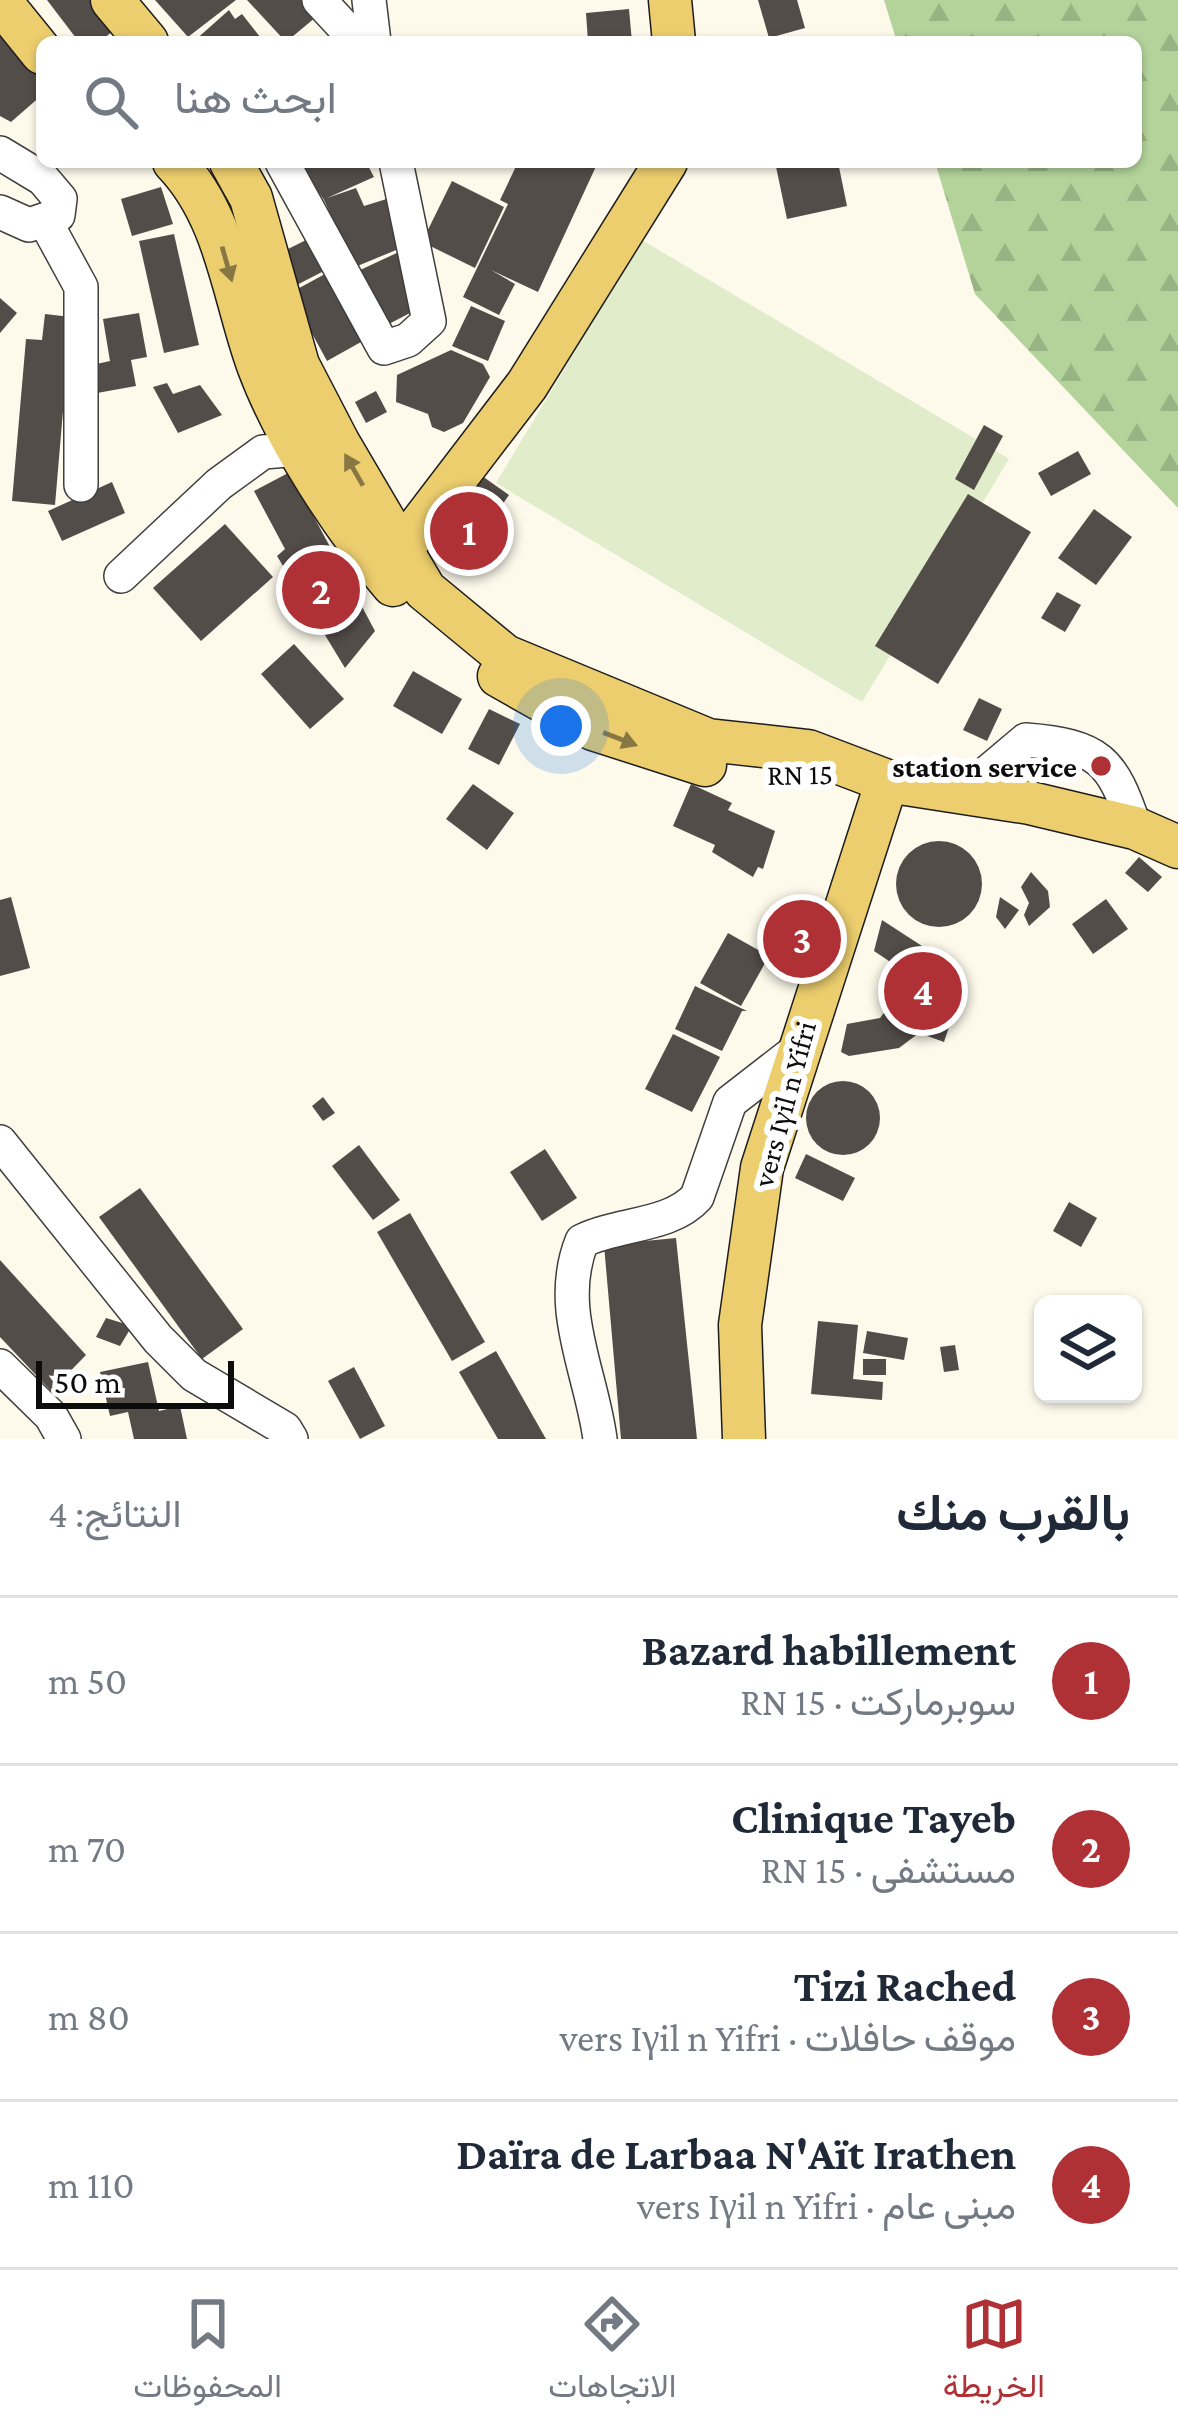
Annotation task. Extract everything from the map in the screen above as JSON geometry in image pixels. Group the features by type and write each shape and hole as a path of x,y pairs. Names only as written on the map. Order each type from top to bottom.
{"main road":[{"path":"112,0 142,36"},
{"path":"670,0 673,36"},
{"path":"0,1 36,46"},
{"name":"RN 15","path":"179,168 205,202 264,380 300,449 392,562 450,616 505,656 695,735 741,746 808,751 874,776 1135,827 1178,847"},
{"name":"RN 15","path":"234,168 251,198 298,365 392,562"},
{"path":"392,562 527,386 662,168"},
{"name":"vers Iγil n Yifri","path":"744,1439 740,1324 762,1168 874,776"}],"street":[{"path":"319,0 352,36"},
{"path":"369,0 373,36"},
{"path":"0,153 43,178 60,199 58,215 28,225 0,212"},
{"path":"285,168 384,348 408,340 428,321 397,168"},
{"path":"45,221 81,287 80,485"},
{"path":"121,576 233,473 263,452 300,449"},
{"path":"963,793 1026,740 1063,743 1096,754 1118,777 1135,827"},
{"path":"600,1439 571,1312 571,1270 582,1241 612,1226 686,1210 697,1198 730,1102 796,1051"},
{"path":"0,1142 182,1363 285,1429 291,1439"},
{"path":"0,1366 51,1416 64,1439"}],"green space":[{"path":"884,0 1178,0 1178,508 975,294 937,168 1142,168 1142,36 895,36"},
{"path":"642,240 1009,459 862,702 496,483"}],"building":[{"path":"47,0 95,0 117,28 107,36 74,36"},
{"path":"155,0 236,0 189,36"},
{"path":"247,0 311,0 322,12 293,36 280,36"},
{"path":"758,0 797,0 805,28 768,36"},
{"path":"629,9 631,36 588,36 586,13"},
{"path":"229,10 235,19 242,14 259,36 200,36"},
{"path":"0,29 36,74 36,100 11,122 0,116"},
{"path":"302,168 369,168 374,177 327,198 356,188 364,206 393,197 401,248 355,267 324,200"},
{"path":"515,168 595,168 538,292 491,270 515,284 499,315 463,297 508,204 500,200"},
{"path":"776,168 839,168 847,206 787,219"},
{"path":"452,181 504,207 475,268 422,242"},
{"path":"161,187 173,224 132,236 121,199"},
{"path":"174,234 199,345 164,353 139,241"},
{"path":"310,238 322,272 287,290 272,257"},
{"path":"401,251 412,312 385,326 358,271"},
{"path":"325,274 361,342 327,361 290,293"},
{"path":"0,298 17,313 0,333"},
{"path":"471,306 505,321 488,361 452,346"},
{"path":"139,313 147,357 131,360 136,386 97,393 92,365 110,361 103,319"},
{"path":"45,314 71,317 55,505 12,501 26,339 42,340"},
{"path":"451,350 483,364 490,377 463,423 444,432 432,427 428,414 396,402 397,375"},
{"path":"167,383 173,394 200,385 222,415 178,433 153,387"},
{"path":"376,391 387,412 366,423 355,402"},
{"path":"984,425 1003,436 974,490 955,479"},
{"path":"1078,451 1091,474 1051,496 1038,473"},
{"path":"468,466 509,495 478,539 466,531 457,545 440,533"},
{"path":"290,472 375,631 345,668 277,556 285,549 254,491"},
{"path":"112,482 125,513 62,541 48,511"},
{"path":"968,494 1031,532 938,684 875,646"},
{"path":"1094,509 1132,537 1096,585 1058,558"},
{"path":"225,524 273,577 201,641 153,588"},
{"path":"1057,592 1081,605 1065,632 1041,618"},
{"path":"294,644 344,699 310,729 261,674"},
{"path":"413,671 462,699 442,734 393,706"},
{"path":"979,698 1002,709 987,741 963,730"},
{"path":"489,709 520,724 499,765 468,749"},
{"path":"473,784 514,813 487,850 446,819"},
{"path":"691,784 732,803 728,810 775,831 763,869 758,867 753,877 712,852 715,845 673,826"},
{"path":"939,841 955,844 969,854 979,868 979,900 969,914 955,924 939,927 923,924 909,914 899,900 896,884 899,868 909,854 923,844"},
{"path":"1139,857 1162,877 1148,892 1125,873"},
{"path":"1031,872 1048,891 1050,907 1029,926 1024,915 1029,903 1021,887"},
{"path":"11,897 30,968 0,976 0,900"},
{"path":"1000,897 1019,910 1005,929 996,917"},
{"path":"1106,899 1128,929 1093,954 1072,924"},
{"path":"882,920 922,946 937,987 960,994 944,1042 919,1033 899,1048 849,1056 841,1052 847,1024 880,1018 898,994 895,965 874,951"},
{"path":"728,933 769,956 741,1006 700,983"},
{"path":"695,986 747,1011 742,1011 722,1051 675,1029"},
{"path":"673,1034 720,1057 692,1112 645,1089"},
{"path":"843,1081 869,1092 880,1118 869,1144 843,1155 817,1144 806,1118 817,1092"},
{"path":"323,1097 335,1113 323,1121 312,1106"},
{"path":"359,1145 400,1200 373,1220 332,1166"},
{"path":"545,1149 577,1198 542,1221 510,1172"},
{"path":"806,1154 855,1178 843,1201 795,1178"},
{"path":"140,1188 243,1329 202,1359 99,1217"},
{"path":"1069,1202 1097,1218 1081,1247 1053,1231"},
{"path":"410,1213 485,1342 452,1361 377,1232"},
{"path":"676,1238 697,1439 621,1439 604,1245"},
{"path":"0,1260 86,1355 51,1391 0,1337"},
{"path":"106,1318 132,1326 120,1346 96,1337"},
{"path":"818,1321 858,1325 853,1379 883,1382 882,1400 811,1394"},
{"path":"867,1331 908,1338 904,1360 863,1353"},
{"path":"955,1345 959,1370 944,1372 940,1347"},
{"path":"496,1351 546,1439 498,1439 459,1372"},
{"path":"863,1359 886,1359 886,1375 863,1375"},
{"path":"148,1362 159,1411 180,1406 187,1439 134,1439 128,1412 110,1416 100,1372"},
{"path":"354,1367 385,1426 360,1439 328,1381"}],"place":[{"name":"Bazard habillement","path":"469,531"},
{"name":"Clinique Tayeb","path":"321,590"},
{"name":"station service","path":"1101,766"},
{"name":"Tizi Rached","path":"802,939"},
{"name":"Daïra de Larbaa N'Aït Irathen","path":"923,991"}]}
